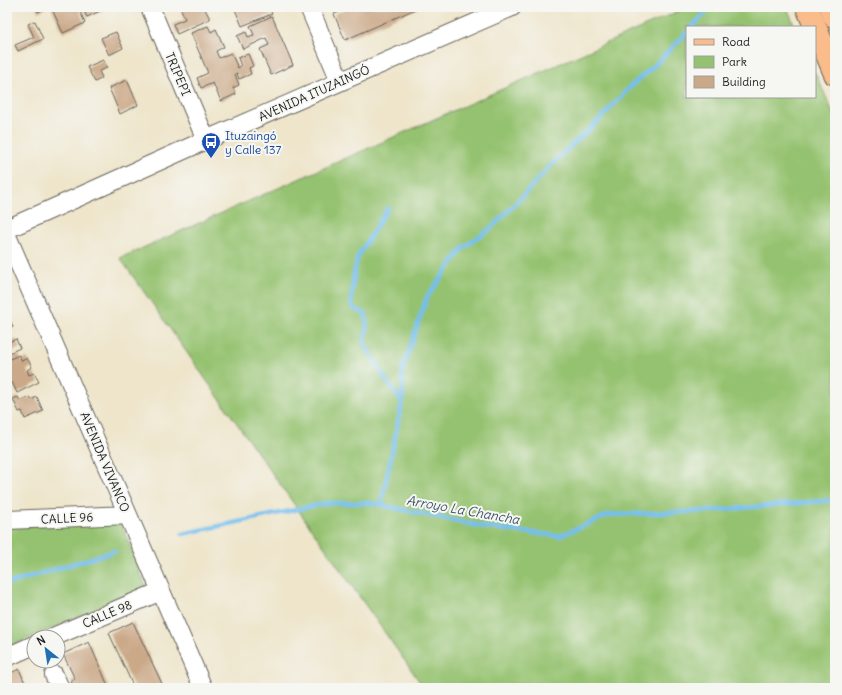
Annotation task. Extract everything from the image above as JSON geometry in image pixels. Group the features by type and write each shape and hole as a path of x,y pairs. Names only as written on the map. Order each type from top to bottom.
{"main road":[{"path":"806,7 814,26"},
{"path":"831,7 835,17"},
{"path":"816,30 835,74"}],"street":[{"name":"TRIPEPI","path":"150,7 206,140"},
{"path":"309,7 340,82"},
{"name":"AVENIDA ITUZAINGÓ","path":"7,229 206,140 512,7"},
{"name":"AVENIDA VIVANCO","path":"7,236 203,688"},
{"name":"CALLE 96","path":"7,520 128,515"},
{"name":"CALLE 98","path":"66,631 161,591"},
{"path":"7,656 26,648"}],"green space":[{"path":"688,7 787,7 795,26 686,26 686,98 816,98 816,74 835,117 835,688 424,688 120,258"},
{"path":"120,520 146,587 50,629 26,629 26,640 7,648 7,527"}],"building":[{"path":"36,7 48,7 38,12"},
{"path":"51,7 78,7 85,23 63,33"},
{"path":"82,7 109,7 87,17"},
{"path":"180,7 204,7 210,19 177,34 173,24 185,19"},
{"path":"234,7 269,7 272,14 242,26"},
{"path":"346,7 420,7 345,40 334,14 347,9"},
{"path":"272,16 293,65 271,75 260,49 269,45 266,38 243,49 237,36 246,32 248,37 254,35 250,26"},
{"path":"35,21 43,39 18,51 15,45 34,37 28,24"},
{"path":"208,26 211,32 216,29 224,47 216,51 219,58 231,53 238,68 241,66 238,58 248,54 253,66 249,68 251,74 239,79 237,73 235,74 239,85 233,88 236,94 221,101 213,83 201,88 197,78 208,73 191,33"},
{"path":"116,32 123,48 109,55 101,38"},
{"path":"103,60 107,68 99,71 102,78 95,82 87,67"},
{"path":"127,80 138,105 120,114 109,88"},
{"path":"7,312 13,327 7,330"},
{"path":"7,337 9,342 16,339 20,348 7,354"},
{"path":"19,355 22,361 27,358 32,367 27,370 29,375 34,373 39,382 17,393 12,382 8,385 7,383 7,364 10,363 8,360"},
{"path":"18,397 20,401 30,397 31,400 37,397 43,411 25,419 22,411 19,412 13,399"},
{"path":"133,622 164,688 134,688 109,633"},
{"path":"89,642 109,688 71,688 74,687 71,681 75,679 66,660 66,653"},
{"path":"19,669 27,688 7,688 7,675"}],"waterway":[{"path":"693,26 711,7"},
{"path":"381,505 403,396 402,371 427,297 463,248 491,228 553,163 599,120 631,86 654,66 686,33"},
{"path":"388,208 358,256 354,273 351,302 353,308 366,314 367,330 364,343 386,380 402,402"},
{"name":"Arroyo La Chancha","path":"182,534 327,503 371,503 489,528 560,536 608,515 707,511 835,500"},
{"name":"Arroyo La Chancha","path":"7,584 115,551"}],"place":[{"name":"Ituzaingó y Calle 137","path":"211,159"}]}
